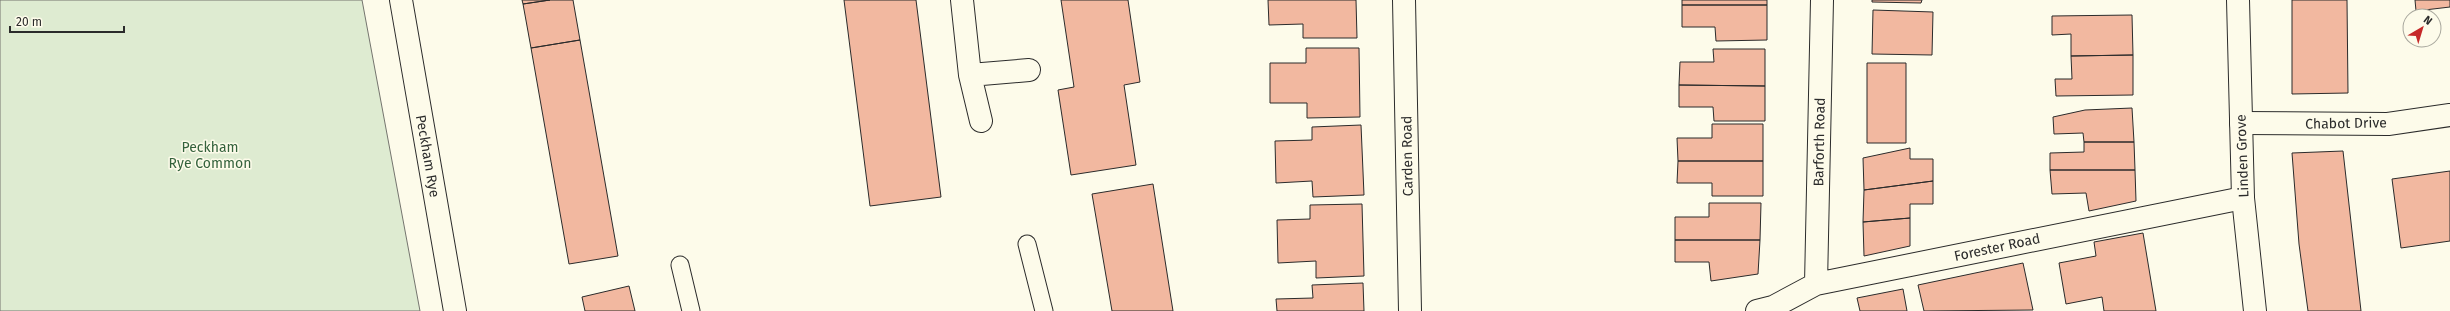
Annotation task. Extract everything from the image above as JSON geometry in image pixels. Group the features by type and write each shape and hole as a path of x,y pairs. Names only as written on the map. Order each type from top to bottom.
{"street":[{"name":"Peckham Rye","path":"401,0 455,311"},
{"path":"962,0 970,75 981,121"},
{"name":"Carden Road","path":"1404,0 1410,311"},
{"name":"Barforth Road","path":"1816,284 1822,0"},
{"name":"Linden Grove","path":"2238,0 2243,198 2256,311"},
{"path":"970,75 1029,70"},
{"name":"Chabot Drive","path":"2241,122 2388,124 2450,114"},
{"name":"Forester Road","path":"1757,311 1773,307 1816,284 2243,198"}],"lane":[{"path":"1026,244 1044,311"},
{"path":"680,265 691,311"}],"green space":[{"name":"Peckham Rye Common","path":"0,0 362,0 420,311 0,311"}],"building":[{"path":"522,0 550,0 523,4"},
{"path":"550,0 573,0 580,40 531,48 523,4"},
{"path":"844,0 916,0 941,197 870,206"},
{"path":"1061,0 1128,0 1140,82 1124,85 1136,165 1071,175 1058,90 1074,87"},
{"path":"1268,0 1356,0 1357,38 1303,38 1303,24 1269,25"},
{"path":"1682,0 1767,0 1767,5 1682,5"},
{"path":"1872,0 1922,0 1921,3 1872,2"},
{"path":"2292,0 2347,0 2348,93 2292,94"},
{"path":"2415,0 2450,0 2450,7 2416,8"},
{"path":"1682,5 1767,5 1767,40 1716,41 1715,27 1682,27"},
{"path":"1873,10 1933,12 1932,55 1872,54"},
{"path":"2132,15 2133,55 2071,56 2071,34 2052,35 2052,16"},
{"path":"580,40 618,256 569,264 531,48"},
{"path":"1306,48 1359,48 1360,117 1307,118 1307,103 1270,103 1270,63 1306,63"},
{"path":"1713,49 1765,49 1765,86 1679,85 1680,62 1714,62"},
{"path":"2133,55 2133,95 2056,96 2055,79 2072,79 2071,56"},
{"path":"1867,63 1906,63 1906,143 1867,143"},
{"path":"1679,85 1765,86 1765,121 1714,121 1713,107 1679,107"},
{"path":"2132,108 2134,142 2084,142 2083,133 2054,134 2053,117 2085,110"},
{"path":"1712,124 1763,124 1763,161 1678,161 1677,138 1712,138"},
{"path":"1361,125 1364,195 1313,197 1312,181 1276,183 1275,141 1312,140 1312,127"},
{"path":"2084,142 2134,142 2135,170 2050,170 2050,153 2084,152"},
{"path":"1910,148 1910,159 1933,159 1933,181 1864,190 1863,158"},
{"path":"2343,151 2361,311 2308,311 2299,244 2292,153"},
{"path":"1678,161 1763,161 1763,196 1712,196 1712,183 1677,183"},
{"path":"2050,170 2135,170 2136,201 2089,211 2086,193 2052,194"},
{"path":"2450,171 2450,241 2401,248 2392,179"},
{"path":"1933,181 1933,204 1910,204 1910,218 1863,222 1864,190"},
{"path":"1153,184 1173,311 1112,311 1092,194"},
{"path":"1709,203 1761,203 1760,240 1675,240 1675,217 1709,217"},
{"path":"1362,204 1364,276 1316,278 1316,261 1278,263 1277,220 1310,219 1310,205"},
{"path":"1910,218 1910,246 1864,256 1863,222"},
{"path":"2143,233 2156,311 2104,311 2102,297 2066,304 2059,263 2096,256 2094,242"},
{"path":"1675,240 1760,240 1758,274 1711,281 1709,262 1675,262"},
{"path":"2023,263 2033,310 1924,311 1918,285"},
{"path":"1363,283 1364,311 1277,311 1276,299 1313,298 1312,285"},
{"path":"629,286 635,311 585,311 582,297"},
{"path":"1903,289 1907,311 1860,311 1857,298"}]}
